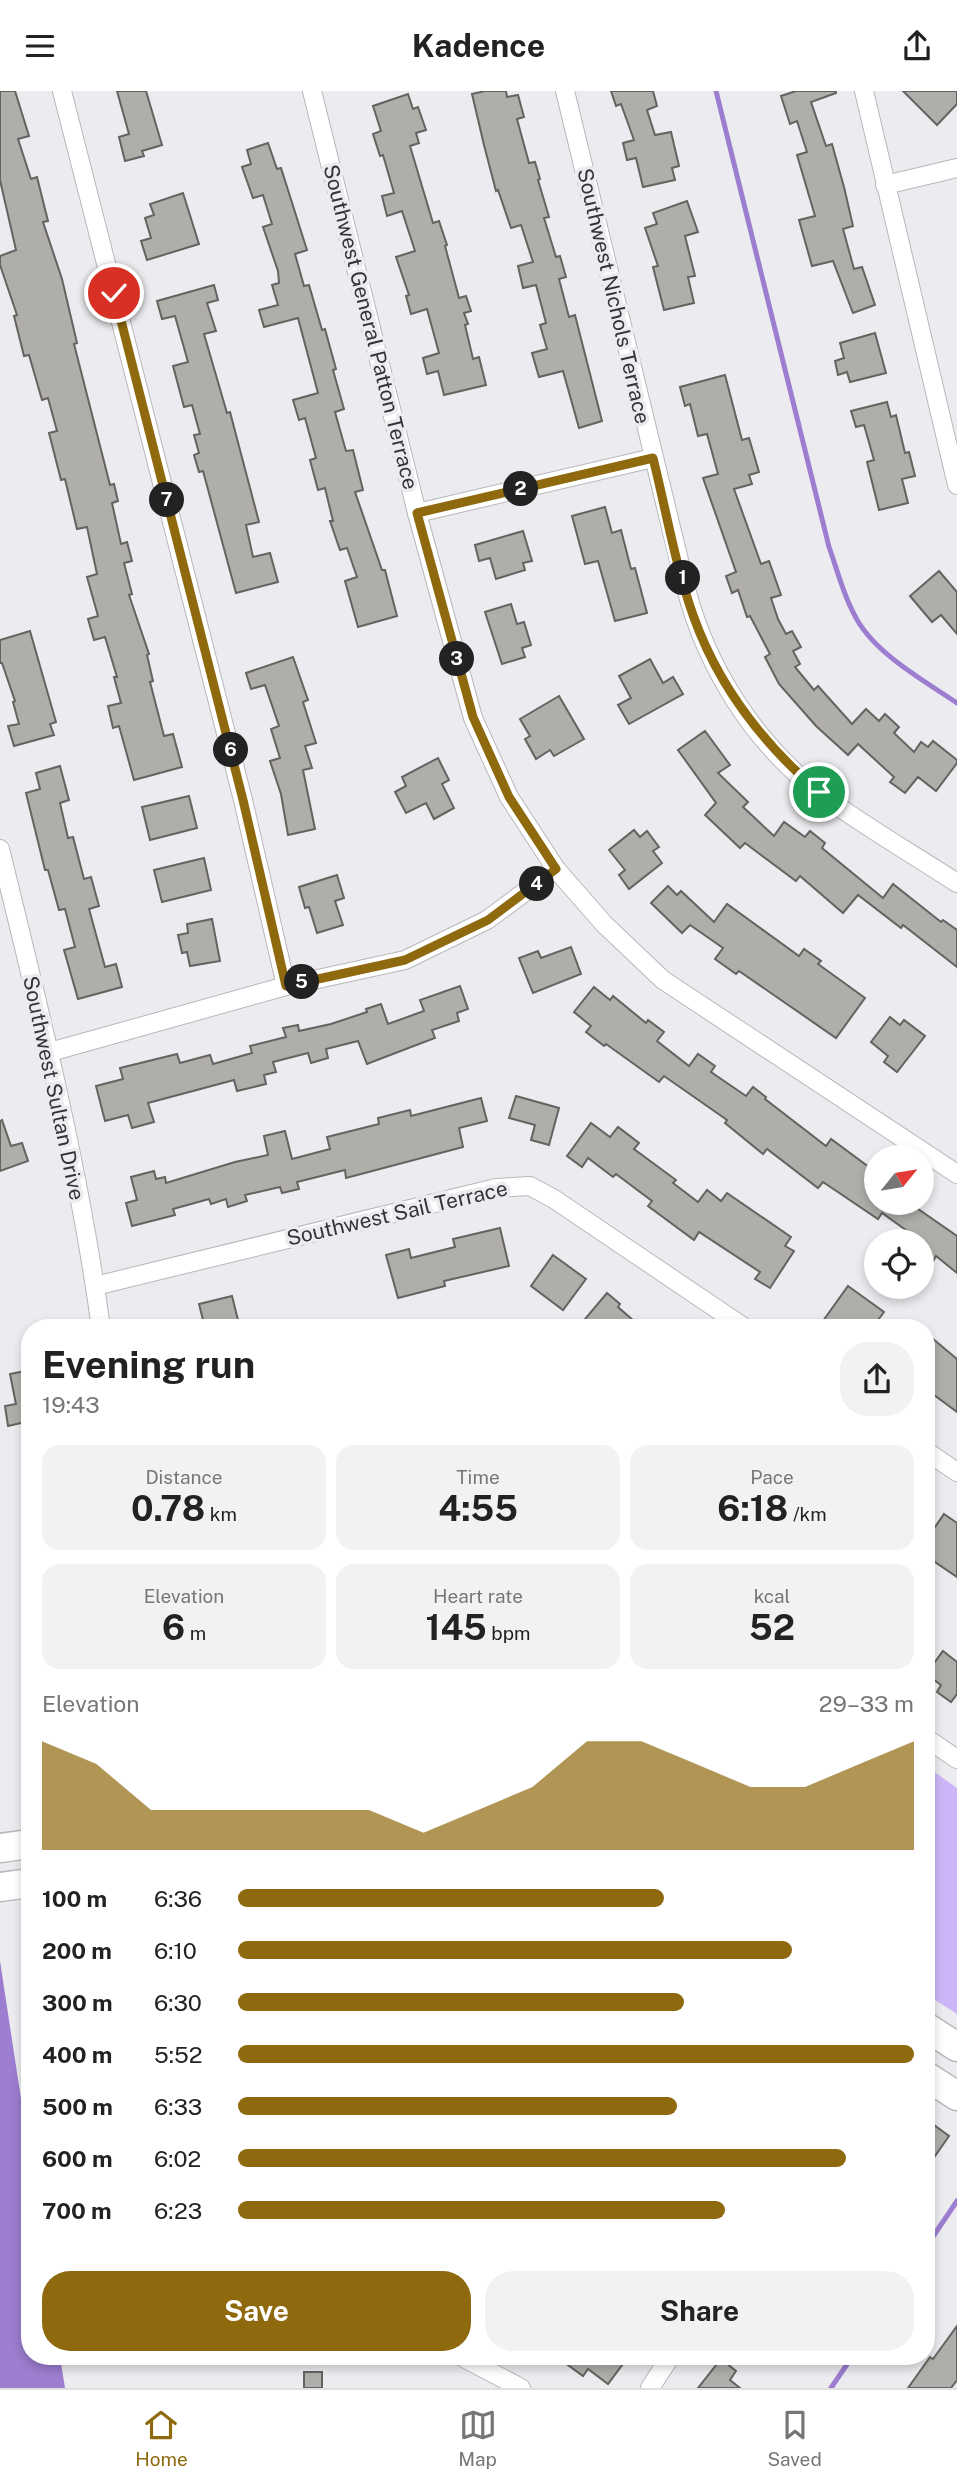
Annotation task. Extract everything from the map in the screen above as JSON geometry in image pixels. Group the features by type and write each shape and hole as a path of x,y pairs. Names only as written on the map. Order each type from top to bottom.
{"main road":[{"path":"935,2033 957,2047"},
{"path":"935,2082 957,2096"}],"street":[{"path":"62,91 243,800 286,986"},
{"name":"Southwest General Patton Terrace","path":"312,91 417,513 473,717 509,797 556,869 604,924 663,980 957,1174"},
{"name":"Southwest Nichols Terrace","path":"565,91 692,614 716,668 750,722 786,764 819,792 957,883"},
{"path":"864,91 885,185 951,431 957,485"},
{"path":"885,185 957,167"},
{"path":"417,513 653,458"},
{"name":"Southwest Sultan Drive","path":"0,849 50,1052 100,1319"},
{"path":"50,1052 286,986 405,960 488,920 556,869"},
{"name":"Southwest Sail Terrace","path":"95,1286 496,1188 530,1185 732,1319"},
{"path":"935,1463 957,1472"},
{"path":"935,1744 957,1759"},
{"path":"477,2365 521,2388"},
{"path":"650,2388 665,2365"}],"shaded area":[{"path":"935,1772 957,1788 957,2014 935,2000"},
{"path":"0,1961 21,2099 21,2365 61,2365 65,2388 0,2388"}],"building":[{"path":"0,91 15,91 29,136 18,139 31,179 37,177 48,221 43,222 62,279 77,343 74,344 110,485 114,484 118,501 112,503 121,544 127,542 132,561 124,563 132,594 129,595 149,654 147,655 153,681 150,682 164,736 173,734 182,767 134,780 119,726 113,728 108,706 121,703 114,677 117,677 105,637 94,640 88,619 98,616 87,577 97,574 87,527 77,529 65,479 61,480 49,433 57,431 48,398 42,400 29,355 24,356 14,316 17,315 0,265 0,256 16,250 0,180"},
{"path":"117,91 146,91 162,145 142,151 144,156 125,161 119,137 129,134"},
{"path":"506,91 507,97 518,95 524,117 517,119 529,163 535,162 540,179 538,180 549,217 544,218 556,257 560,256 566,277 559,279 569,317 575,315 602,421 579,428 563,371 539,377 532,353 547,349 540,325 546,323 536,285 523,288 518,266 533,262 521,225 511,228 498,190 496,191 472,94"},
{"path":"611,91 653,91 657,106 647,110 655,135 671,132 679,166 672,168 675,180 643,187 636,158 627,160 623,143 634,140 621,104 616,106"},
{"path":"796,91 836,91 811,102 826,146 832,144 844,187 853,226 843,229 854,269 862,267 875,305 853,313 833,261 812,266 799,220 815,216 797,155 807,152 797,121 790,124 781,96"},
{"path":"903,91 957,91 957,104 937,125"},
{"path":"408,94 413,109 418,107 426,130 416,133 419,143 410,146 433,223 439,221 447,245 445,246 459,298 466,296 471,311 464,313 468,324 465,325 473,359 479,357 486,385 444,395 438,371 427,374 423,358 439,353 427,309 411,314 406,296 409,295 396,257 415,251 402,211 387,216 382,196 394,193 383,155 380,156 373,134 381,131 373,106"},
{"path":"268,143 277,169 281,168 307,250 295,254 304,286 309,285 322,330 325,329 344,409 335,412 346,451 353,450 363,490 355,492 382,570 385,570 397,616 358,627 345,581 357,577 347,548 340,550 330,521 333,521 325,488 318,490 310,460 316,458 305,418 299,420 293,400 318,393 298,318 264,327 259,310 278,305 272,285 279,283 278,271 263,227 272,224 263,195 253,198 242,167 251,164 247,150"},
{"path":"183,193 199,244 147,260 141,241 151,238 145,218 154,215 150,204"},
{"path":"687,201 698,232 685,236 695,276 688,277 694,303 664,310 653,267 658,266 645,228 657,224 653,213"},
{"path":"214,285 218,300 207,303 216,331 204,334 227,413 230,412 259,522 246,525 253,557 270,553 278,582 236,593 203,471 199,472 194,455 199,453 194,435 200,434 192,405 184,407 173,366 188,362 175,316 162,319 157,301"},
{"path":"875,333 886,373 850,382 847,372 838,375 835,361 844,358 840,343"},
{"path":"725,375 742,440 749,438 759,472 749,475 752,484 734,489 761,564 769,561 781,595 771,598 778,619 786,634 792,631 801,647 793,651 800,664 795,667 814,690 818,686 852,724 866,709 879,721 885,714 899,727 894,733 914,752 921,742 928,747 933,741 957,760 936,791 918,777 905,793 890,782 894,777 858,744 848,755 816,726 779,684 765,657 770,654 750,616 747,617 738,590 732,593 726,576 736,572 703,478 718,474 707,434 698,436 690,404 685,406 680,387"},
{"path":"887,402 891,417 896,415 905,453 909,452 915,476 902,479 908,503 879,510 867,462 874,460 864,425 856,427 851,411"},
{"path":"605,507 612,533 621,530 631,569 635,568 647,613 615,621 598,561 585,564 572,516"},
{"path":"523,531 532,561 523,563 525,570 496,579 490,558 479,561 475,545"},
{"path":"939,571 957,592 957,634 941,615 932,622 910,596"},
{"path":"511,604 517,624 524,622 531,645 522,648 525,657 502,664 485,612"},
{"path":"30,631 56,722 50,724 54,735 14,746 8,726 19,724 13,702 15,701 0,663 0,640"},
{"path":"293,657 308,700 303,702 316,743 305,746 312,768 303,770 315,829 288,835 281,794 270,761 280,758 271,729 279,726 265,685 251,689 246,673"},
{"path":"650,659 663,683 673,677 683,694 629,724 618,705 631,698 619,676"},
{"path":"559,696 584,739 554,756 550,750 536,759 525,739 530,736 520,719"},
{"path":"705,731 730,765 718,773 748,802 743,807 774,836 784,822 805,837 810,831 825,843 822,848 883,898 893,884 941,922 943,920 957,930 957,967 903,925 901,928 858,895 843,913 800,876 796,881 745,843 740,848 705,815 716,803 678,750"},
{"path":"438,758 449,780 442,784 454,808 434,819 426,803 406,813 395,792 406,786 402,777"},
{"path":"60,766 69,800 60,803 68,838 73,837 84,879 91,877 99,906 89,909 105,967 116,964 122,987 78,999 64,950 75,947 65,909 59,910 48,870 45,870 26,793 40,789 36,773"},
{"path":"189,796 197,828 150,840 142,807"},
{"path":"634,830 640,837 647,831 659,847 653,851 662,863 629,889 619,875 625,870 609,850"},
{"path":"204,858 211,890 162,902 154,870"},
{"path":"337,875 344,898 335,901 343,925 317,933 299,887"},
{"path":"668,886 677,895 681,891 714,922 727,904 799,956 804,949 821,961 818,964 865,998 836,1038 739,971 736,974 715,959 723,948 690,925 682,933 651,903"},
{"path":"212,919 220,961 190,966 187,952 182,953 178,935 188,933 187,924"},
{"path":"571,947 581,974 533,993 519,958 538,951 541,958"},
{"path":"460,986 468,1009 457,1013 459,1021 432,1030 435,1038 367,1064 358,1041 326,1049 328,1058 311,1063 308,1053 273,1062 276,1072 264,1075 266,1084 237,1091 234,1080 148,1103 154,1122 132,1128 128,1115 105,1121 96,1086 123,1079 120,1068 177,1054 180,1063 210,1055 213,1064 252,1053 250,1046 286,1037 283,1028 298,1025 299,1031 331,1024 367,1012 366,1009 381,1004 388,1024 424,1011 420,1000"},
{"path":"594,987 610,1000 613,996 646,1023 648,1020 664,1032 657,1041 689,1066 698,1054 715,1066 711,1072 746,1096 753,1087 826,1146 831,1139 864,1163 864,1210 823,1182 818,1188 767,1149 763,1154 725,1123 727,1120 664,1076 659,1082 606,1044 604,1046 586,1032 591,1026 574,1012"},
{"path":"890,1017 900,1025 904,1020 925,1036 897,1072 884,1062 888,1056 871,1042"},
{"path":"516,1096 559,1108 549,1145 531,1140 535,1125 509,1118"},
{"path":"481,1098 487,1121 459,1128 463,1147 346,1178 345,1170 297,1182 299,1189 282,1193 280,1187 245,1195 247,1201 228,1207 226,1199 211,1204 209,1199 173,1209 175,1215 132,1226 126,1203 137,1200 131,1177 154,1171 156,1179 165,1177 166,1183 268,1155 264,1136 285,1131 292,1159 330,1149 327,1137 379,1124 378,1118 410,1110 411,1116"},
{"path":"2,1120 11,1146 22,1143 28,1161 0,1171 0,1121"},
{"path":"591,1123 610,1137 618,1127 639,1143 634,1149 676,1180 673,1183 698,1202 707,1190 721,1201 727,1193 791,1237 785,1246 794,1251 770,1288 755,1279 760,1272 699,1232 694,1240 648,1206 652,1201 616,1174 613,1177 588,1158 582,1167 567,1156"},
{"path":"885,1215 927,1215 957,1236 957,1273 936,1256 934,1260 934,1229 904,1229"},
{"path":"500,1228 509,1266 444,1281 445,1286 398,1298 386,1255 409,1249 411,1258 455,1247 453,1239"},
{"path":"553,1255 586,1279 563,1310 531,1286"},
{"path":"848,1286 884,1312 879,1319 824,1319"},
{"path":"607,1293 632,1319 585,1319"},
{"path":"232,1296 238,1319 203,1319 199,1304"},
{"path":"935,1341 957,1359 957,1412 935,1396"},
{"path":"21,1372 21,1423 8,1426 5,1406 16,1404 10,1374"},
{"path":"944,1514 957,1523 957,1577 935,1562 935,1527"},
{"path":"943,1651 957,1662 957,1694 951,1702 937,1692 941,1685 935,1681 935,1662"},
{"path":"935,2126 949,2136 935,2156"},
{"path":"957,2326 957,2380 951,2388 908,2388 924,2365 935,2365 935,2356"},
{"path":"568,2365 622,2365 608,2384 588,2369 583,2376"},
{"path":"716,2365 728,2365 736,2371 730,2380 740,2388 698,2388"},
{"path":"304,2372 322,2372 322,2388 304,2388"}],"waterway":[{"path":"716,91 829,547 847,598 862,628 873,641 914,675 957,703"},
{"path":"935,2234 957,2201"},
{"path":"831,2388 847,2365"}],"route":[{"path":"114,293 243,800 286,986 405,960 488,920 556,869 509,797 473,717 417,513 653,458 692,614 716,668 731,695 765,741 786,764 819,792"}]}
